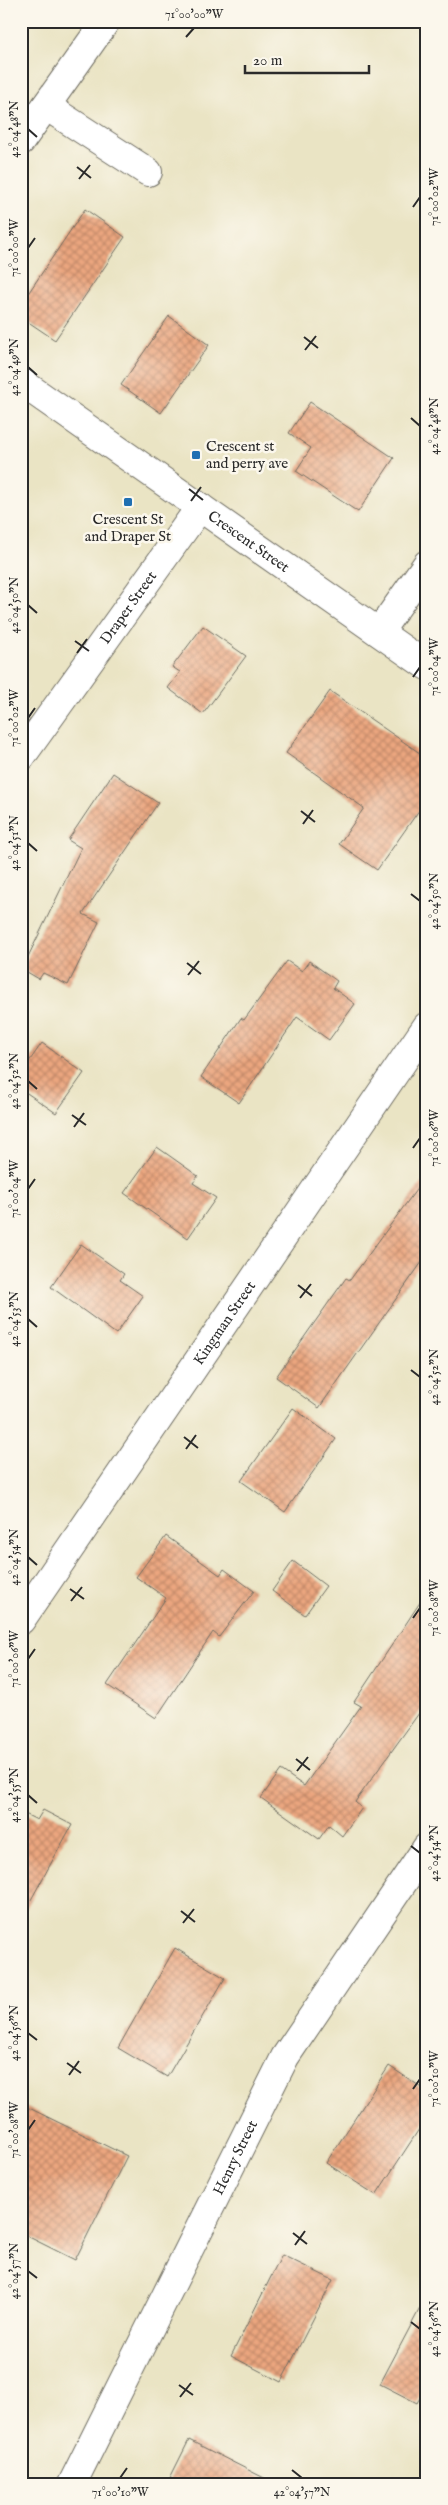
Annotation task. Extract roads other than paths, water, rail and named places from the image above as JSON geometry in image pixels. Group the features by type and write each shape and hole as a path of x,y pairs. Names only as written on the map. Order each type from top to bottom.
{"street":[{"path":"21,141 106,21"},
{"path":"46,106 148,172"},
{"name":"Crescent Street","path":"21,382 427,666"},
{"name":"Draper Street","path":"21,757 200,507"},
{"path":"379,632 427,564"},
{"name":"Kingman Street","path":"21,1620 427,1026"},
{"name":"Henry Street","path":"72,2484 285,2057 427,1847"}],"place":[{"name":"Crescent st and perry ave","path":"196,455"},
{"name":"Crescent St and Draper St","path":"128,502"}]}
